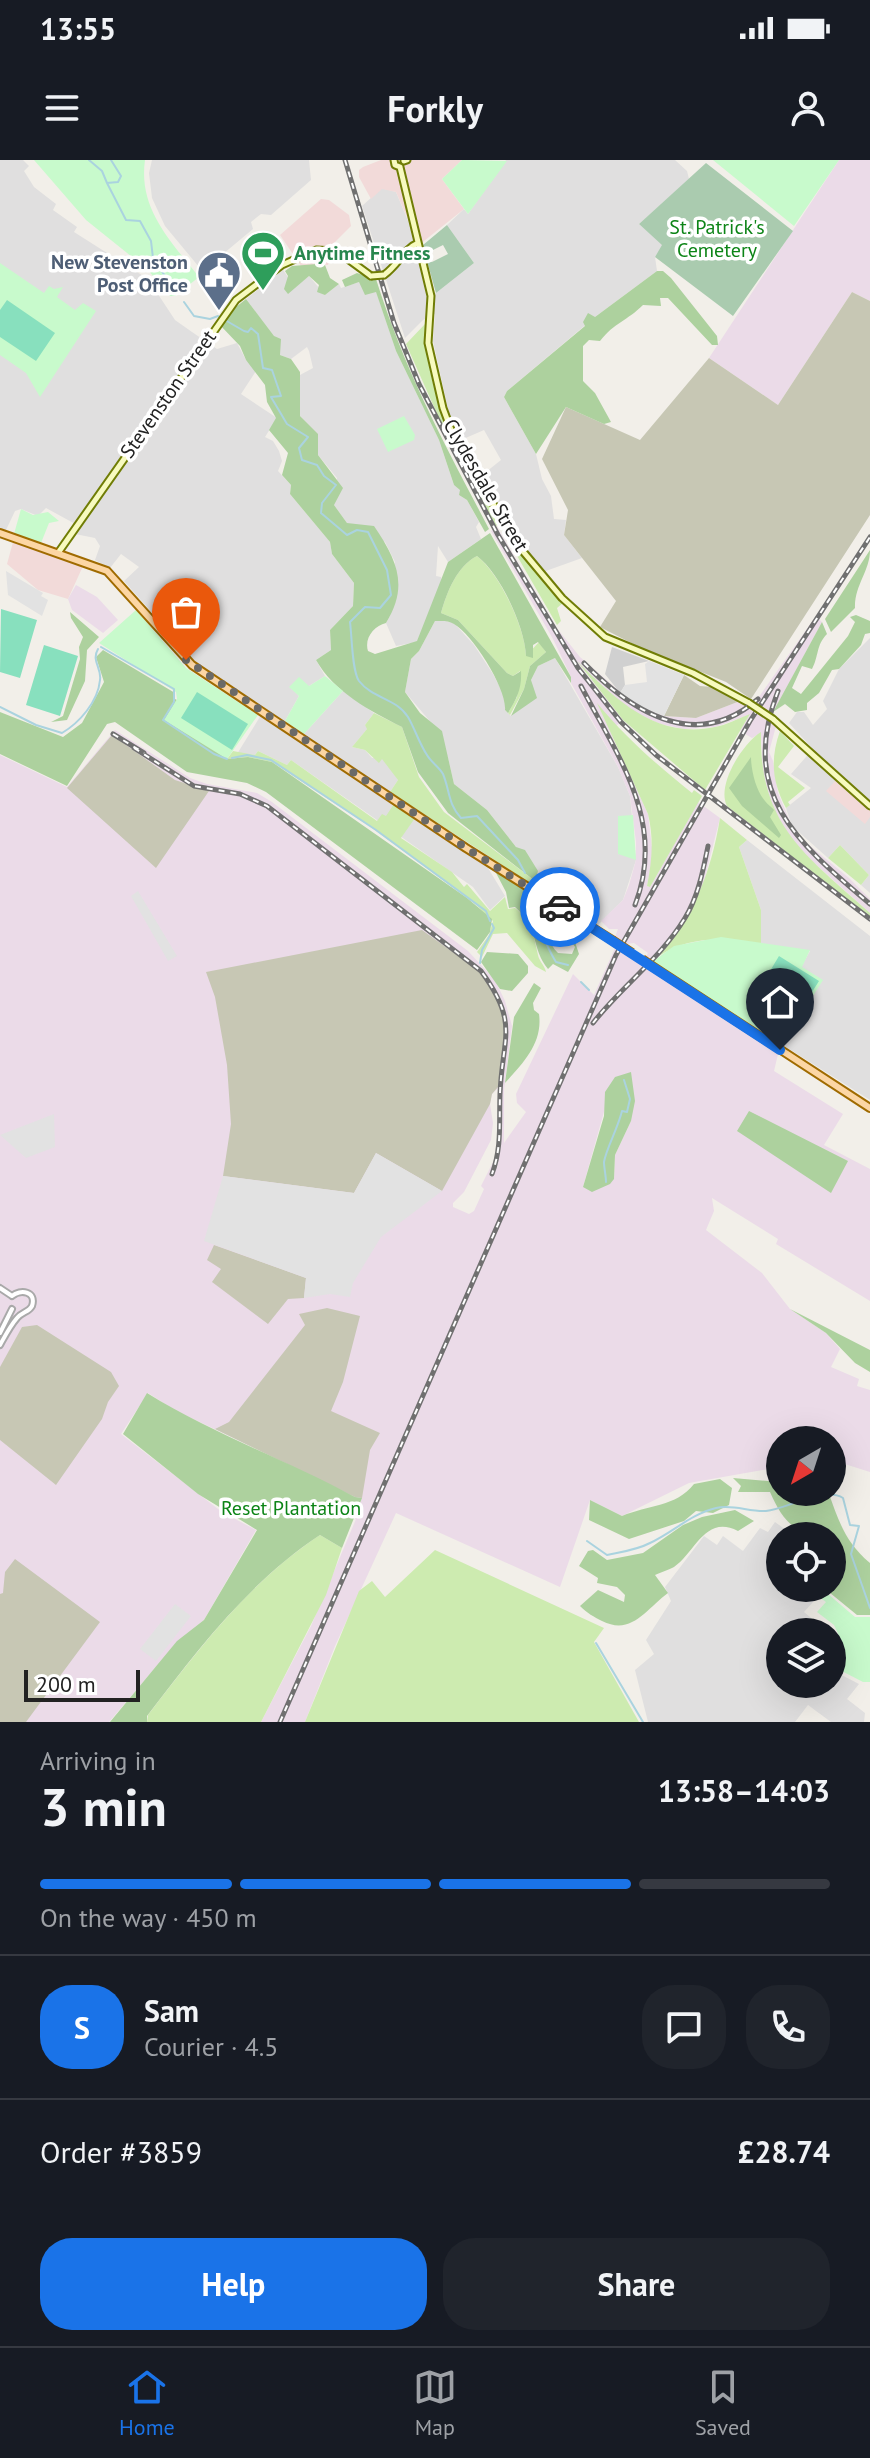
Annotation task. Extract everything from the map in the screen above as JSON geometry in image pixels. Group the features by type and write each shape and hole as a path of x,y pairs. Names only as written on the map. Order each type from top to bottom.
{"main road":[{"path":"394,160 395,165 404,162"},
{"name":"Clydesdale Street","path":"404,162 431,296 428,343 443,408 457,442 516,543 562,598 605,637 693,673 749,703 773,719 870,806"},
{"name":"Stevenston Street","path":"58,553 236,300 282,265 309,251 337,251 371,276 384,275 401,261 406,250 418,243"},
{"path":"0,533 99,566 112,574 186,660 204,674 454,841 870,1108"}],"street":[{"path":"0,1288 12,1296"},
{"path":"0,1345 22,1313 31,1307 31,1296 21,1291 12,1296"},
{"path":"0,1333 12,1309 12,1296"},
{"path":"12,1309 22,1313"}],"shaded area":[{"path":"0,160 23,160 29,166 24,171 34,187 56,204 53,210 77,227 74,232 148,279 175,320 217,349 237,343 246,360 254,367 256,371 241,394 277,418 265,437 273,441 279,451 282,461 278,471 291,485 290,494 330,542 332,554 354,583 353,606 330,630 331,650 316,660 325,676 309,686 290,686 299,696 285,721 211,675 194,660 124,581 139,567 121,554 110,568 95,560 100,546 95,538 75,534 79,526 46,508 38,516 21,509 15,511 6,530 0,528"},
{"path":"152,160 309,160 311,180 271,215 261,214 251,222 253,229 205,269 199,267 165,226 152,198 149,173"},
{"path":"381,160 462,160 442,179 464,209 419,245 396,192 382,189 371,199 359,177 359,170"},
{"path":"506,160 675,160 687,171 689,179 639,224 663,245 655,257 657,271 595,317 507,391 504,397 536,454 542,479 551,496 554,519 566,520 564,535 582,558 543,572 517,538 481,476 501,460 484,430 461,440 450,418 433,341 435,314 423,320 405,338 362,206 382,188 396,192 421,252 429,293 436,293 474,263 447,225 464,209 468,214"},
{"path":"839,160 870,160 870,301 852,292 778,405 709,358"},
{"path":"321,199 329,200 349,215 351,226 334,243 328,265 301,266 280,235"},
{"path":"283,270 295,287 309,276 325,295 339,284 341,288 359,282 376,291 396,351 439,440 454,485 461,490 459,495 467,500 479,522 476,527 481,539 448,562 438,546 436,576 441,577 442,583 417,642 396,646 386,623 390,616 395,562 385,542 347,523 334,505 337,478 318,455 307,424 300,416 300,375 313,368 309,351 307,347 291,359 280,355 274,337 246,299"},
{"path":"852,292 870,301 870,515 751,699 726,682 639,647 600,627 616,601 564,535 568,510 542,459 566,407 640,440 709,358 778,405"},
{"path":"497,527 556,627 580,657 634,704 664,716 696,718 740,701 747,706 756,701 816,616 822,622 769,720 776,726 769,752 778,793 792,826 803,840 870,899 870,913 794,845 772,806 763,773 761,733 752,738 740,731 749,715 715,727 684,729 660,724 630,710 581,667 623,720 616,726 599,707 648,814 653,856 647,886 650,887 698,802 720,818 702,889 674,938 652,962 645,958 648,953 634,943 627,944 624,952 778,1054 774,1071 843,1114 824,1145 870,1169 870,1301 776,1244 778,1239 712,1198 714,1211 706,1230 762,1273 790,1309 826,1333 840,1349 831,1367 859,1379 857,1386 870,1390 870,1472 846,1464 846,1426 766,1426 766,1469 689,1483 622,1516 590,1500 560,1587 396,1513 335,1646 305,1722 261,1722 311,1626 356,1519 287,1463 176,1411 148,1393 121,1434 222,1512 256,1530 204,1620 178,1641 109,1722 0,1722 0,755 67,787 115,730 190,778 257,793 272,802 468,951 495,980 512,1026 504,1090 504,1143 526,1112 517,1103 516,1094 573,974 594,995 619,939 615,937 618,929 609,929 601,921 623,900 636,860 630,796 618,767 571,683 553,639 491,531","holes":["498,1088 498,1152 481,1186 484,1189 474,1211 469,1214 453,1207 491,1140 493,1123 490,1104 492,1094","607,1101 631,1121 615,1155 614,1179 583,1187"]},
{"path":"13,542 83,566 68,599 38,590 7,564"},
{"path":"6,571 43,593 41,596 48,600 42,616 8,595"},
{"path":"76,585 97,597 118,620 103,633 72,610 68,599"},
{"path":"435,621 454,623 474,645 493,674 506,699 505,710 511,716 532,689 531,680 538,666 555,658 618,767 630,796 636,860 623,900 594,929 531,888 538,875 487,810 454,784 448,758 434,726 405,692 411,659 419,651"},
{"path":"870,638 870,893 861,885 869,875 840,845 828,858 792,826 786,808 811,788 791,774 813,749 789,723 797,712 804,712 813,725 827,709 823,701 839,669"},
{"path":"612,647 649,661 623,667 625,685 620,693 605,674"},
{"path":"649,661 684,675 664,716 634,704 620,693 625,685 647,682 645,664"},
{"path":"684,675 700,686 712,687 740,701 696,718 664,716"},
{"path":"343,691 374,713 365,725 368,728 352,747 365,750 372,758 382,758 389,764 398,780 390,792 304,734"},
{"path":"261,715 488,868 505,896 490,910 473,887 291,760 287,765 258,751 255,755 237,754"},
{"path":"112,735 175,780 209,791 156,868 67,788"},
{"path":"836,780 870,808 870,817 865,824 826,791"},
{"path":"747,840 870,936 870,1100 761,1031 781,999 802,1012 801,967 810,951 761,945 761,910 739,847"},
{"path":"138,891 177,956 168,961 131,896"},
{"path":"422,930 479,971 499,1000 504,1016 505,1042 498,1087 442,1191 376,1153 354,1193 223,1176 231,1124 227,1065 215,997 206,972"},
{"path":"54,1114 55,1147 26,1158 0,1135"},
{"path":"376,1153 442,1191 381,1237 353,1283 350,1297 330,1294 304,1298 306,1278 204,1241 223,1176 354,1193"},
{"path":"214,1245 306,1278 304,1298 288,1299 268,1324 212,1282 221,1269 207,1260"},
{"path":"327,1308 360,1316 343,1382 331,1411 380,1433 370,1450 362,1498 215,1429 229,1422 305,1325 299,1314"},
{"path":"37,1325 111,1372 119,1386 108,1402 102,1419 56,1485 0,1440 0,1367 22,1327"},
{"path":"760,1528 766,1531 766,1602 813,1602 804,1612 811,1618 766,1618 766,1698 846,1698 846,1677 859,1684 847,1699 865,1713 864,1722 831,1722 808,1705 795,1722 648,1722 635,1670 654,1654 646,1640 671,1601 665,1587 704,1536 717,1545 723,1536 743,1551"},
{"path":"15,1559 100,1622 26,1722 0,1722 0,1594 3,1593 5,1572"},
{"path":"175,1604 191,1616 156,1661 140,1649"}],"green space":[{"path":"34,160 145,160 144,178 152,209 168,237 199,277 175,296 170,296 147,269 86,220"},
{"path":"462,160 507,161 468,214 442,179"},
{"path":"713,160 839,160 794,226"},
{"name":"St. Patrick's Cemetery","path":"706,163 793,231 733,316 655,257 662,245 639,224"},
{"path":"447,225 474,263 436,293 427,261 432,262 448,254 443,245 426,257 423,245"},
{"path":"0,263 44,293 49,286 54,289 63,287 57,297 75,310 83,303 96,311 40,397 26,373 0,355"},
{"path":"325,265 330,278 339,284 325,295 317,292 319,285 309,276 288,294 284,289 288,276 285,271 292,266"},
{"path":"657,271 663,271 671,278 717,336 718,345 712,345 668,298 660,298 661,306 643,305 600,341 589,340 583,346 583,381 595,393 611,422 604,424 566,407 536,454 504,397 507,391 585,326 583,322 588,313 595,317"},
{"path":"357,273 376,279 413,377 489,529 485,532 467,500 459,495 460,490 454,485 439,440 396,351 376,292 365,295 359,282 345,287 342,280"},
{"path":"246,299 274,336 281,339 280,355 291,359 300,372 300,416 318,434 318,455 343,488 334,505 347,523 374,526 394,562 397,597 386,623 369,637 368,651 375,654 417,641 448,562 490,533 571,677 571,683 555,658 538,666 531,680 537,698 511,716 524,689 530,666 546,652 538,642 533,645 533,658 526,656 525,644 510,602 494,575 477,556 458,573 441,613 458,620 507,673 513,676 521,671 520,688 514,702 508,713 495,676 479,651 462,630 444,621 435,621 419,651 411,659 405,692 420,713 442,731 454,784 487,810 516,847 525,850 538,871 535,881 448,813 418,772 402,727 343,691 316,660 331,650 330,630 353,606 354,583 332,554 330,542 290,494 291,485 282,475 288,453 269,430 276,418 267,402 265,385 246,360 240,346 220,325 226,315"},
{"path":"7,300 55,333 36,361 0,337 0,310"},
{"path":"425,324 427,352 439,403 461,452 501,522 496,526 447,436 406,344"},
{"path":"404,416 415,435 414,440 388,452 377,429"},
{"path":"21,509 33,515 48,512 59,521 49,523 41,543 14,534"},
{"path":"501,528 563,603 557,608 561,621 557,625"},
{"path":"870,550 855,608 831,632 825,619"},
{"path":"477,556 502,587 521,631 526,656 539,642 546,652 530,666 524,689 510,715 508,713 517,697 520,671 513,676 507,673 458,620 441,613 458,573"},
{"path":"1,609 37,620 20,678 0,672"},
{"path":"136,610 186,668 258,715 227,759 164,720 177,699 176,692 99,643"},
{"path":"70,612 99,637 87,650 85,681 67,720 51,722 63,716 80,659 79,647 83,637"},
{"path":"856,615 870,621 870,633 865,634 861,645 839,669 832,670 819,693 807,703 807,710 795,712 785,704 773,712 822,622 827,634 812,669 802,666 792,688 801,694 848,636 855,622 850,617"},
{"path":"44,645 78,656 60,716 26,705"},
{"path":"103,650 175,693 175,699 225,752 227,759 248,757 272,762 467,898 492,919 490,932 477,950 266,792 247,783 187,772 115,722 107,724 67,786 0,754 0,712 63,737 82,723 104,682 96,657"},
{"path":"577,661 622,702 656,722 674,728 715,727 750,714 705,790 623,720"},
{"path":"325,676 343,691 304,734 285,721 299,696 289,687 299,677 309,686"},
{"path":"197,692 248,724 232,750 181,718"},
{"path":"597,703 654,761 692,793 694,790 702,796 650,887 647,886 652,850 648,814"},
{"path":"374,713 402,727 419,777 444,812 535,881 533,885 390,792 398,780 382,759 379,763 365,750 352,747 367,729 365,725"},
{"path":"780,731 794,746 778,767 805,788 788,802 790,805 786,808 774,770"},
{"path":"761,732 768,792 778,816 807,855 870,913 870,917 727,806 725,787 733,765"},
{"path":"233,751 255,755 258,751 287,765 291,760 377,821 382,814 386,816 394,804 415,818 401,838 452,872 464,887 467,884 490,911 505,897 508,909 515,908 528,923 546,972 535,966 507,933 493,934 482,957 477,952 489,935 493,921 475,904 372,828 272,762 248,757 227,759"},
{"path":"751,757 759,792 774,810 770,817 781,835 779,838 742,806 729,788"},
{"path":"633,815 636,860 618,854 618,816"},
{"path":"720,818 747,840 739,847 761,910 761,945 696,941 659,956 672,940 700,891 712,857"},
{"path":"840,845 869,875 861,885 828,858"},
{"path":"495,871 533,898 558,953 572,954 575,947 562,927 570,917 576,920 571,930 579,954 568,972 553,964 548,969 523,915 515,907 509,908 506,892"},
{"path":"721,937 810,950 802,967 823,980 802,1013 781,999 761,1031 652,962 674,946"},
{"path":"487,952 518,954 528,966 528,973 512,991 500,989 481,962"},
{"path":"779,956 819,981 807,1000 788,988 793,978 786,988 767,976"},
{"path":"534,983 541,988 533,1003 534,1010 539,1014 538,1034 530,1052 505,1083 514,1017"},
{"path":"631,1072 635,1101 631,1121 615,1155 614,1179 592,1192 583,1187 604,1116 605,1092 615,1077"},
{"path":"749,1111 848,1161 831,1193 737,1131"},
{"path":"790,1309 870,1350 870,1372 855,1363 826,1333"},
{"name":"Reset Plantation","path":"147,1393 224,1434 362,1498 342,1548 320,1535 270,1574 205,1642 147,1716 147,1722 110,1722 177,1641 204,1620 257,1530 198,1494 123,1434"},
{"path":"733,1478 766,1481 766,1492 738,1492 741,1486"},
{"path":"720,1479 732,1488 729,1505 713,1513 696,1511 684,1521 629,1539 589,1520 590,1500 622,1516 679,1497 694,1484"},
{"path":"778,1506 834,1506 840,1522 789,1522"},
{"path":"735,1510 754,1521 738,1531 717,1527 709,1531 674,1567 655,1575 668,1593 638,1619 613,1625 580,1606 598,1590 624,1602 625,1595 617,1587 597,1583 598,1578 579,1566 588,1551 593,1550 607,1560 643,1553 683,1525 702,1517"},
{"path":"846,1534 870,1563 870,1615 857,1615 841,1602 846,1602"},
{"path":"320,1535 342,1548 326,1595 261,1722 147,1722 148,1715 226,1618 270,1574"},
{"path":"435,1550 604,1628 594,1642 639,1722 305,1722 359,1591 372,1581 385,1597"},
{"path":"826,1602 837,1602 855,1617 870,1617 870,1682 863,1682 846,1673 846,1618 825,1618 817,1612"}],"waterway":[{"path":"89,160 102,171 107,183"},
{"path":"111,160 121,176 118,182 107,183 126,220 140,221 151,241 153,258 173,288"},
{"path":"184,302 194,316 210,319 218,316 244,331 248,332 251,328 258,334 263,368 272,370 281,396 271,397 287,424 308,437 299,448 302,460 317,465 324,476 336,485 322,503 321,513 347,535 357,530 368,532 387,570 391,595 380,608 365,607 350,622 359,681 403,711 427,755 443,774 457,813 461,818 477,816 518,860 525,873"},
{"path":"101,647 174,689 174,702 163,720 214,754 227,759"},
{"path":"0,707 36,725 62,733 81,718 96,696 100,680 96,657 98,649"},
{"path":"232,758 247,755 271,760 376,830 486,911 490,921"},
{"path":"526,893 551,954 556,962 568,965"},
{"path":"480,963 482,950 494,928 492,924"},
{"path":"581,982 589,990"},
{"path":"606,1182 605,1157 622,1111 627,1112 630,1099 624,1080"},
{"path":"587,1541 607,1555 645,1545 716,1508 766,1511 816,1496 835,1495 843,1498 850,1525 859,1526 851,1554 870,1608"},
{"path":"596,1643 643,1722"}],"railway":[{"path":"345,160 394,323 419,384 498,535 578,668 621,722 656,755 870,919"},
{"path":"280,1722 616,955 750,721 870,537"},
{"path":"584,663 623,697 666,720 688,724 711,723 735,715 758,699"},
{"path":"581,686 623,765 642,818 645,846 643,875 635,905"},
{"path":"778,691 768,727 765,759 771,788 782,813 799,837 870,904"},
{"path":"113,734 144,753"},
{"path":"134,748 194,786 240,794 267,806 481,971 501,1005 506,1031 499,1144 492,1174"},
{"path":"593,1023 664,946 685,918 697,893 708,846"}],"way so far":[{"path":"186,660 466,848 560,907"}],"place":[{"name":"Anytime Fitness","path":"263,292"},
{"name":"New Stevenston Post Office","path":"219,312"}],"route":[{"path":"560,907 780,1050"}]}
